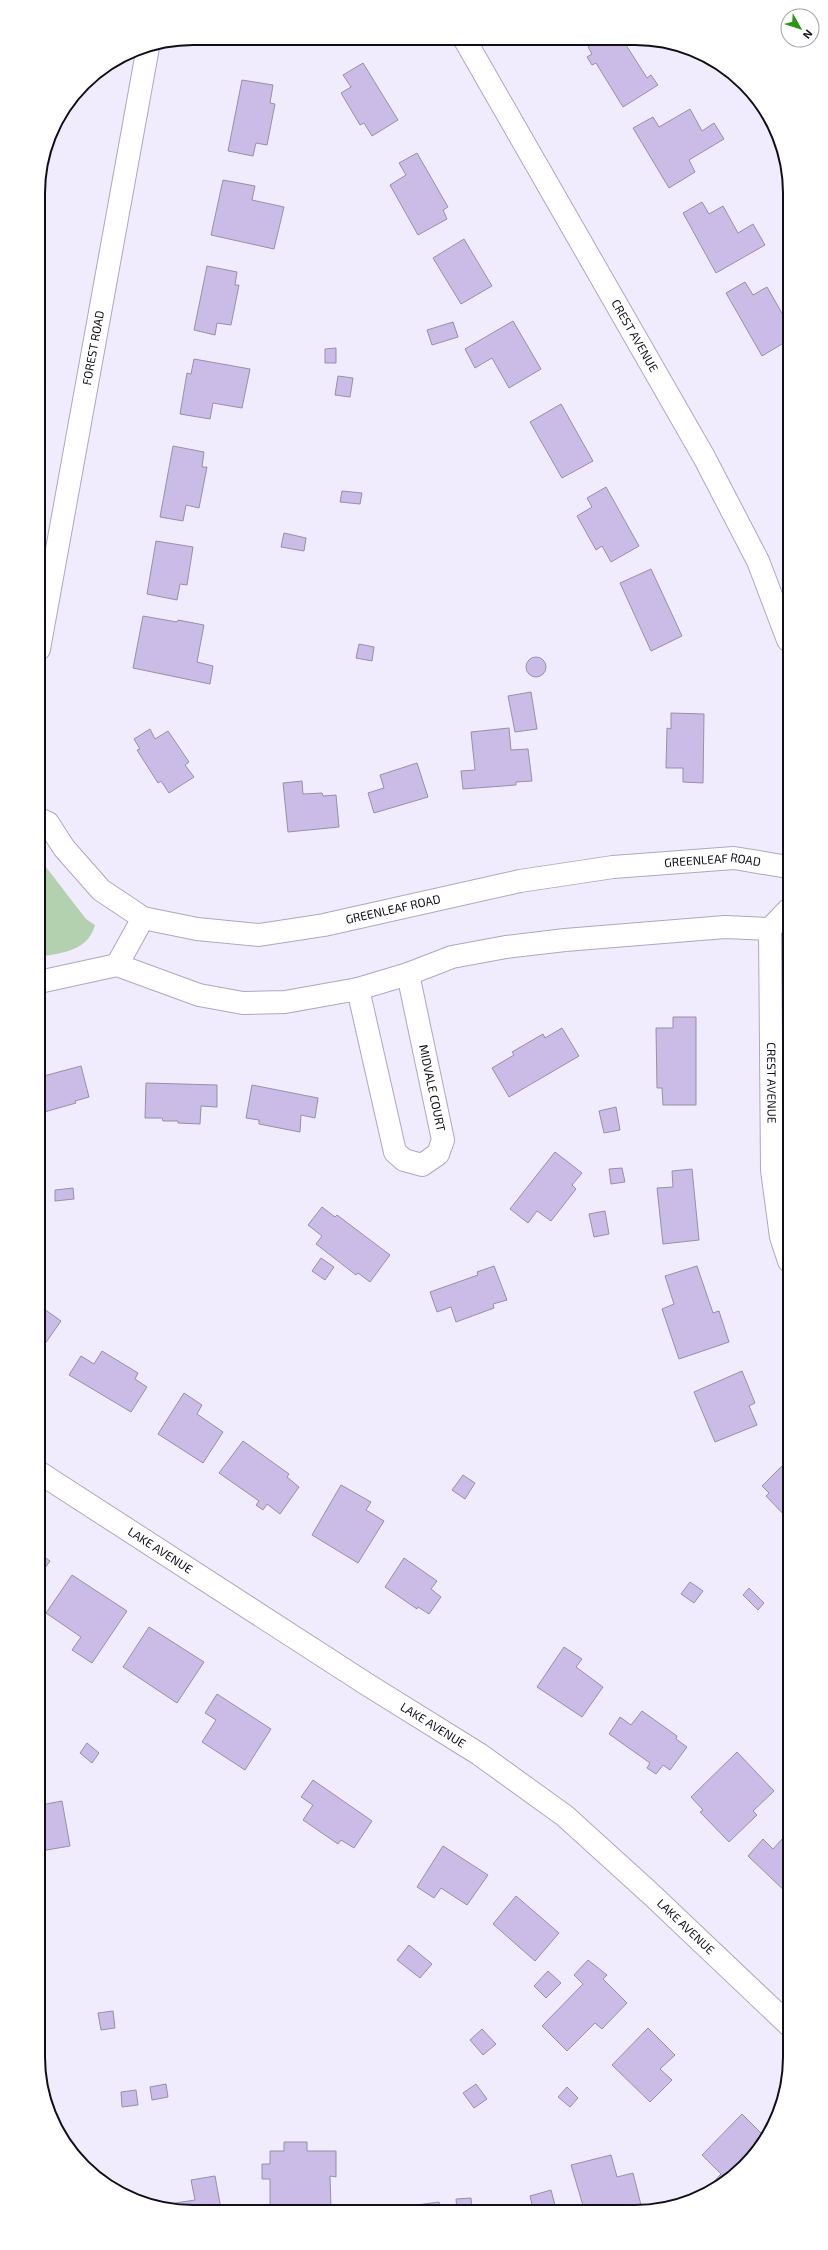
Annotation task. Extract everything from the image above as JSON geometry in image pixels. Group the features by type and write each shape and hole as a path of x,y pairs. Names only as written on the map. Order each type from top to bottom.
{"street":[{"name":"CREST AVENUE","path":"468,45 704,457 758,561 783,627"},
{"name":"FOREST ROAD","path":"45,616 147,52"},
{"name":"GREENLEAF ROAD","path":"45,822 48,823 64,848 101,890 143,918 197,929 259,934 324,924 520,881 613,867 734,858 783,866"},
{"path":"45,981 117,965 199,995 243,1003 285,1002 358,989 408,974 452,957 536,944 725,927 770,929 783,915"},
{"path":"117,965 143,918"},
{"name":"CREST AVENUE","path":"770,929 772,1170 783,1244"},
{"name":"MIDVALE COURT","path":"358,989 395,1152 404,1160 422,1165 438,1154 443,1140 408,974"},
{"name":"LAKE AVENUE","path":"45,1476 368,1685 479,1754 565,1816 652,1895 783,2019"}],"green space":[{"path":"45,866 86,919 95,925 92,934 87,940 73,949 45,956"}],"building":[{"path":"592,45 626,45 647,78 651,75 658,85 623,107 596,63 592,65 587,57 592,54 588,47"},
{"path":"363,63 398,120 372,136 364,123 360,125 341,93 351,87 343,75"},
{"path":"242,80 273,85 270,103 275,104 267,145 256,143 253,156 228,151"},
{"path":"690,109 702,131 714,123 724,139 689,160 695,172 669,188 633,128 653,117 659,127"},
{"path":"417,153 448,207 443,210 447,219 418,235 390,185 406,175 399,163"},
{"path":"223,180 255,186 252,200 284,207 274,249 211,235"},
{"path":"702,202 709,214 723,206 738,233 753,224 765,245 716,273 683,213"},
{"path":"464,239 492,286 461,304 433,258"},
{"path":"207,266 237,272 235,285 239,285 231,325 217,323 215,335 194,330"},
{"path":"745,282 753,295 767,287 783,315 783,343 762,356 726,293"},
{"path":"513,321 541,369 509,388 492,358 475,368 465,349"},
{"path":"453,322 458,337 432,345 427,330"},
{"path":"336,348 336,363 325,363 325,349"},
{"path":"194,359 250,369 242,408 213,403 210,419 180,414 187,373 191,374"},
{"path":"338,376 353,378 350,397 335,395"},
{"path":"561,404 593,461 562,478 530,422"},
{"path":"173,446 204,452 202,467 207,467 199,508 186,505 183,521 160,517"},
{"path":"606,487 639,546 611,562 602,546 596,550 577,516 592,507 587,498"},
{"path":"342,491 362,493 360,504 340,502"},
{"path":"284,533 306,538 304,551 281,547"},
{"path":"156,541 193,547 187,585 180,584 177,600 147,594"},
{"path":"651,569 682,636 651,651 620,583"},
{"path":"143,616 204,625 197,662 213,666 210,684 133,668"},
{"path":"359,644 374,647 372,661 356,658"},
{"path":"536,657 543,660 546,667 543,674 536,677 529,674 526,667 529,660"},
{"path":"531,692 537,729 515,732 508,696"},
{"path":"671,713 704,714 703,783 683,782 683,768 666,768 667,728 671,729"},
{"path":"509,728 511,750 528,749 532,781 516,782 516,785 463,789 461,771 475,770 471,732"},
{"path":"150,729 155,739 168,731 189,762 185,765 194,777 169,793 161,781 158,783 137,750 140,749 134,739"},
{"path":"417,763 428,797 374,813 368,793 384,788 380,775"},
{"path":"302,781 303,794 322,793 323,796 336,795 339,827 288,832 283,783"},
{"path":"673,1017 696,1017 696,1105 663,1105 662,1088 657,1088 656,1028 673,1028"},
{"path":"562,1028 579,1056 509,1097 492,1068 514,1055 512,1052 543,1034 545,1038"},
{"path":"81,1066 89,1097 75,1101 76,1103 45,1112 45,1076"},
{"path":"146,1083 217,1085 217,1107 201,1106 200,1124 178,1123 178,1121 163,1121 162,1118 145,1118"},
{"path":"252,1085 318,1098 315,1118 301,1115 300,1132 259,1124 259,1120 246,1118"},
{"path":"616,1107 620,1130 604,1133 599,1111"},
{"path":"555,1152 582,1173 572,1185 576,1189 551,1221 537,1211 528,1223 510,1209"},
{"path":"622,1168 625,1182 611,1184 609,1169"},
{"path":"692,1169 699,1240 663,1244 657,1188 673,1187 672,1171"},
{"path":"73,1188 74,1199 55,1201 55,1190"},
{"path":"322,1207 335,1217 337,1215 390,1255 370,1282 358,1273 356,1275 316,1244 322,1236 308,1225"},
{"path":"605,1211 609,1234 594,1237 589,1214"},
{"path":"321,1258 334,1267 325,1280 312,1271"},
{"path":"494,1266 507,1300 493,1304 494,1308 456,1322 451,1307 437,1312 430,1292 478,1275 477,1272"},
{"path":"697,1266 713,1313 719,1311 729,1342 679,1359 662,1309 674,1304 665,1276"},
{"path":"45,1310 61,1321 45,1344"},
{"path":"102,1351 138,1373 135,1379 147,1387 131,1412 69,1375 81,1356 94,1364"},
{"path":"742,1371 755,1403 749,1406 757,1425 715,1442 694,1392"},
{"path":"184,1393 202,1405 197,1414 223,1432 203,1463 158,1434"},
{"path":"243,1441 289,1474 287,1477 299,1487 280,1514 267,1504 263,1510 256,1505 259,1501 219,1473"},
{"path":"783,1465 783,1514 766,1496 769,1493 762,1486"},
{"path":"463,1475 475,1483 465,1499 452,1490"},
{"path":"341,1485 371,1502 366,1510 384,1521 358,1563 312,1535"},
{"path":"45,1558 50,1561 45,1568"},
{"path":"404,1558 437,1581 431,1589 441,1597 429,1614 418,1607 417,1609 385,1587"},
{"path":"72,1575 127,1611 92,1663 72,1650 81,1637 46,1613"},
{"path":"690,1582 703,1591 694,1603 681,1594"},
{"path":"749,1588 764,1603 758,1610 743,1595"},
{"path":"149,1627 204,1662 177,1703 123,1667"},
{"path":"564,1647 582,1659 576,1667 603,1687 582,1717 537,1687"},
{"path":"217,1694 271,1729 245,1770 202,1742 216,1720 205,1713"},
{"path":"642,1711 677,1736 676,1739 687,1747 670,1770 663,1765 656,1774 647,1768 650,1763 609,1734 620,1717 631,1725"},
{"path":"87,1743 99,1753 92,1763 80,1753"},
{"path":"737,1752 774,1791 753,1811 757,1815 729,1842 700,1812 703,1810 691,1797"},
{"path":"313,1780 372,1821 354,1848 341,1840 338,1844 303,1820 313,1805 301,1797"},
{"path":"62,1801 70,1846 45,1850 45,1804"},
{"path":"783,1838 783,1889 748,1856 763,1839 773,1849"},
{"path":"443,1846 488,1875 467,1905 441,1888 434,1898 417,1887"},
{"path":"516,1896 559,1933 535,1961 493,1924"},
{"path":"409,1945 432,1964 420,1978 397,1960"},
{"path":"588,1960 607,1975 603,1979 627,2003 602,2029 595,2023 567,2051 542,2026 583,1984 574,1975"},
{"path":"548,1971 561,1983 546,1998 534,1986"},
{"path":"113,2011 115,2028 101,2030 98,2013"},
{"path":"648,2028 675,2055 660,2069 672,2080 650,2102 612,2065"},
{"path":"482,2029 496,2044 483,2055 470,2040"},
{"path":"166,2084 168,2097 152,2100 150,2087"},
{"path":"476,2084 487,2099 474,2108 463,2093"},
{"path":"567,2087 578,2098 570,2107 558,2097"},
{"path":"136,2090 138,2105 122,2107 121,2092"},
{"path":"742,2114 761,2133 740,2162 713,2183 721,2174 702,2155"},
{"path":"284,2142 307,2142 307,2151 336,2151 336,2177 330,2176 331,2205 270,2205 270,2179 262,2179 262,2164 270,2164 270,2151 284,2151"},
{"path":"611,2155 617,2177 633,2173 641,2205 583,2205 571,2165"},
{"path":"215,2176 220,2205 171,2204 195,2200 191,2180"},
{"path":"551,2190 555,2205 532,2205 530,2196"},
{"path":"471,2198 472,2205 457,2205 456,2199"},
{"path":"439,2202 440,2205 416,2205"}]}
